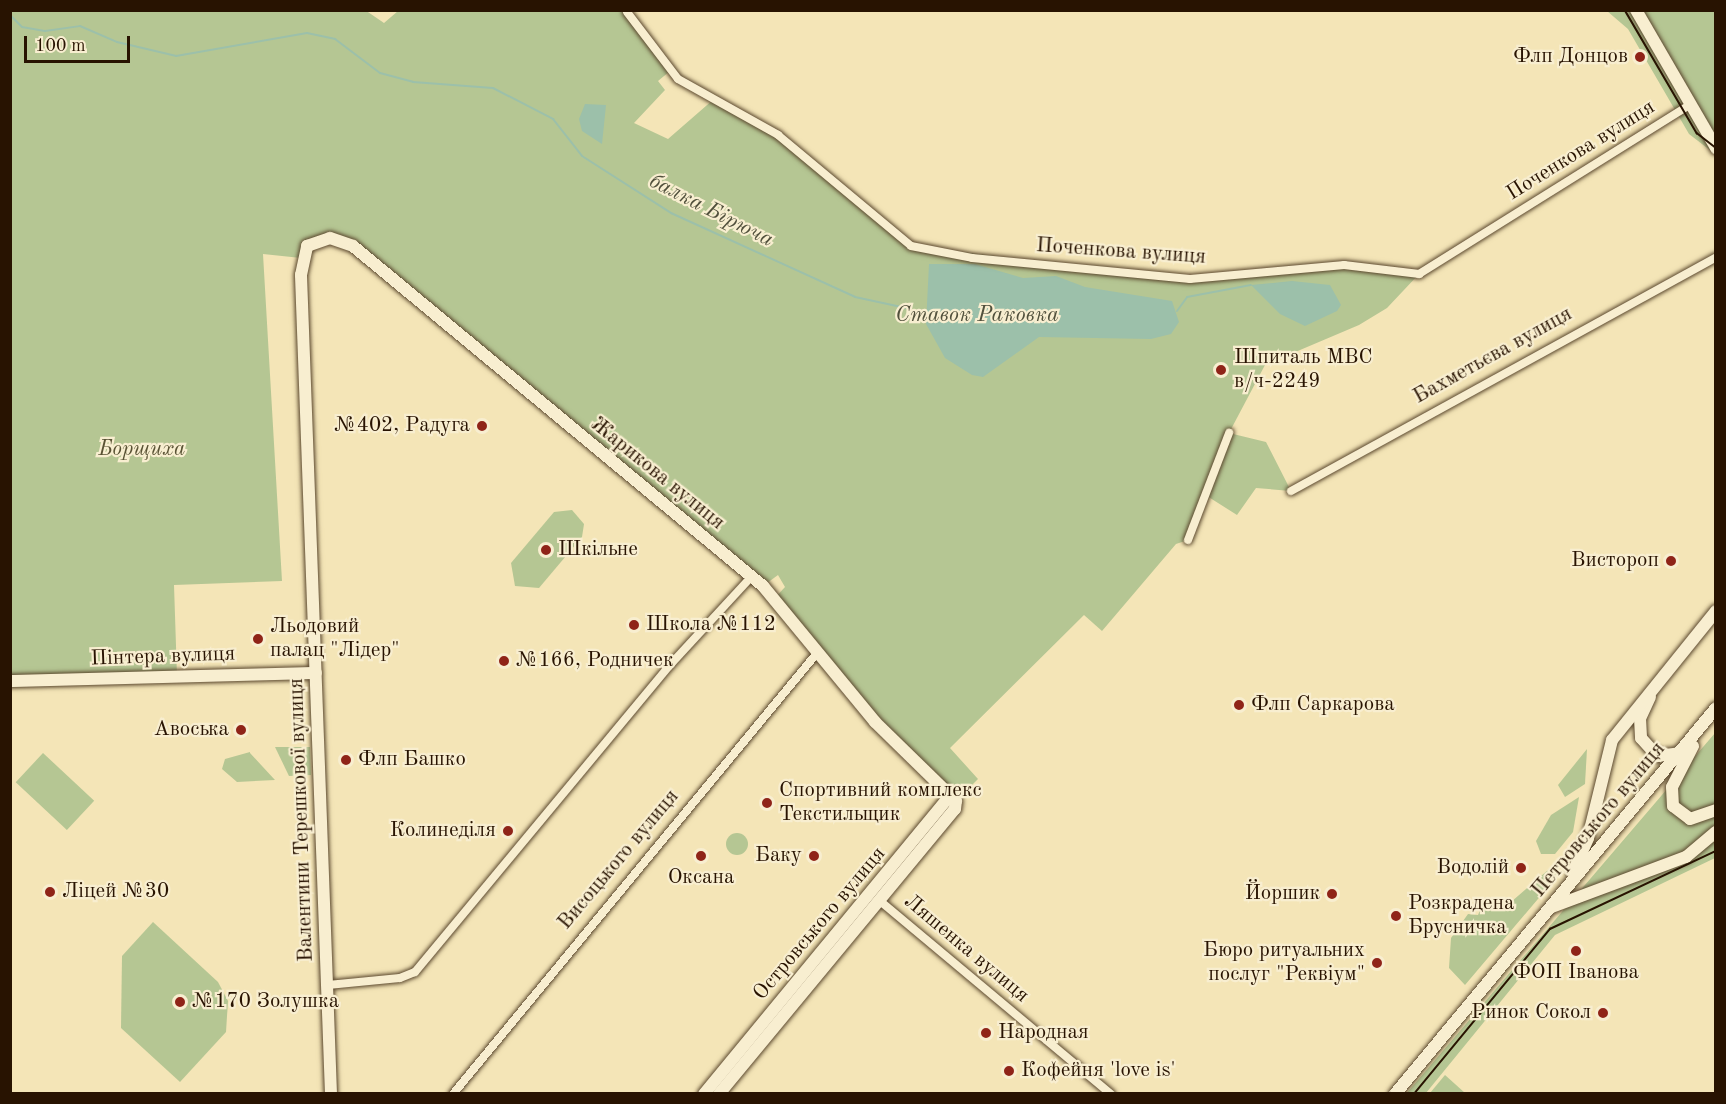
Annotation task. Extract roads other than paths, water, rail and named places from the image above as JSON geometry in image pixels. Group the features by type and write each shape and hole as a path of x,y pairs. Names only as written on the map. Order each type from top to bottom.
{"street":[{"path":"1636,10 1716,148"},
{"name":"Поченкова вулиця","path":"627,12 678,79 778,135 911,246 972,258 1190,279 1344,265 1419,274 1689,105"},
{"name":"Жарикова вулиця","path":"301,258 308,246 330,238 353,246 752,576 874,722 956,801"},
{"name":"Бахметьєва вулиця","path":"1291,491 1716,257"},
{"name":"Валентини Терешкової вулиця","path":"301,258 330,1094"},
{"path":"1188,540 1229,433"},
{"path":"328,985 400,978 415,972 669,666 752,576"},
{"path":"1552,907 1581,856 1607,752 1624,719 1716,611"},
{"name":"Висоцького вулиця","path":"453,1094 817,653"},
{"path":"1669,668 1638,729 1650,753 1680,753"},
{"name":"Пінтера вулиця","path":"10,681 316,673"},
{"path":"1713,711 1671,794 1673,806 1684,817 1697,819 1716,810"},
{"name":"Петровського вулиця","path":"1395,1094 1713,711"},
{"name":"Островського вулиця","path":"704,1094 947,799 956,801 955,809 719,1094"},
{"path":"1552,907 1686,857 1716,832"},
{"name":"Ляшенка вулиця","path":"880,901 1111,1094"}],"water":[{"path":"585,104 606,105 602,144 582,131 579,119"},
{"name":"Ставок Раковка","path":"929,264 975,264 1023,278 1056,276 1085,287 1172,301 1179,322 1171,334 1151,339 1039,337 983,377 972,375 945,358 926,324"},
{"path":"1292,281 1330,285 1341,305 1337,311 1305,326 1280,314 1251,285"}],"waterway":[{"name":"балка Бірюча","path":"10,15 22,27 45,31 80,26 117,42 176,56 307,33 335,39 380,73 413,82 493,88 553,119 582,156 671,213 855,297 911,309"},
{"name":"балка Бірюча","path":"1177,311 1187,297 1251,285"}],"tram line":[{"path":"1625,10 1697,133 1716,148"},
{"path":"1414,1094 1550,929 1716,851"}],"place":[{"name":"Флп Донцов","path":"1640,57"},
{"name":"Шпиталь МВС в/ч-2249","path":"1221,370"},
{"name":"№402, Радуга","path":"482,426"},
{"name":"Шкільне","path":"546,550"},
{"name":"Вистороп","path":"1671,561"},
{"name":"Школа №112","path":"634,625"},
{"name":"Льодовий палац \"Лідер\"","path":"258,639"},
{"name":"№166, Родничек","path":"504,661"},
{"name":"Флп Саркарова","path":"1239,705"},
{"name":"Авоська","path":"241,730"},
{"name":"Флп Башко","path":"346,760"},
{"name":"Спортивний комплекс Текстильщик","path":"767,803"},
{"name":"Колинеділя","path":"508,831"},
{"name":"Оксана","path":"701,856"},
{"name":"Баку","path":"814,856"},
{"name":"Водолій","path":"1521,868"},
{"name":"Ліцей №30","path":"50,892"},
{"name":"Йоршик","path":"1332,894"},
{"name":"Розкрадена Брусничка","path":"1396,916"},
{"name":"ФОП Іванова","path":"1576,951"},
{"name":"Бюро ритуальних послуг \"Реквіум\"","path":"1377,963"},
{"name":"№170 Золушка","path":"180,1002"},
{"name":"Ринок Сокол","path":"1603,1013"},
{"name":"Народная","path":"986,1033"},
{"name":"Кофейня 'love is'","path":"1009,1071"}],"park label":[{"name":"Борщиха","path":"142,450"}]}
